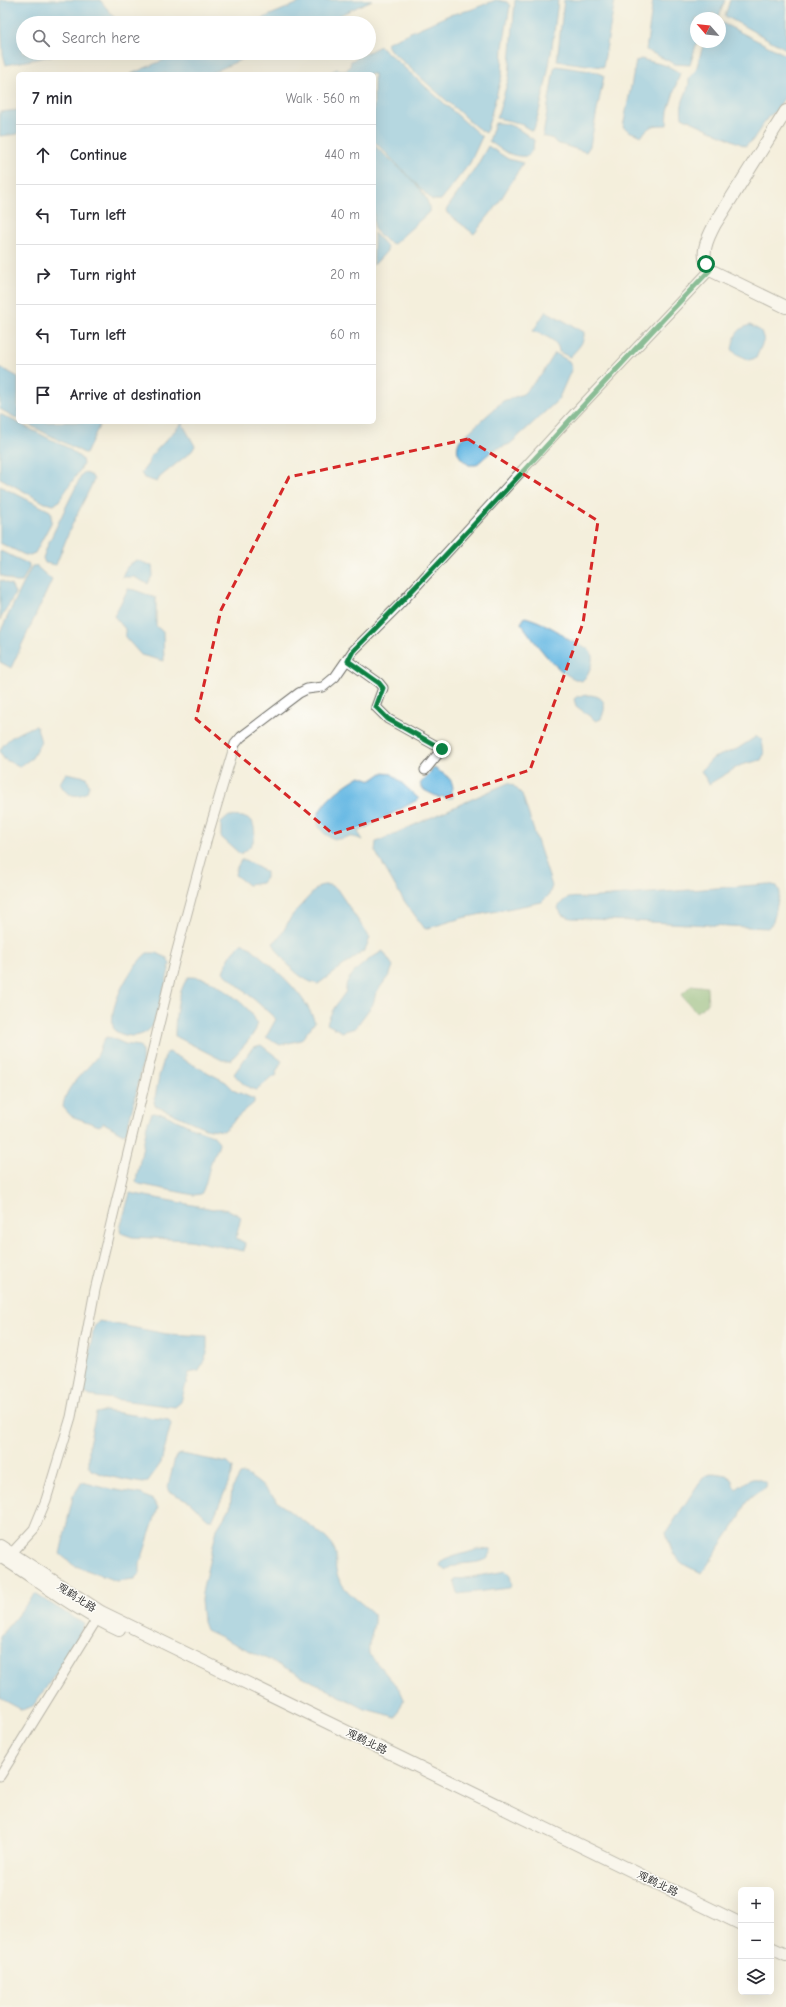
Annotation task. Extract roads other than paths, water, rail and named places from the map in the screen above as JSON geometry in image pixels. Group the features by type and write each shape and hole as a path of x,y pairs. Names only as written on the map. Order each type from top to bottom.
{"street":[{"path":"786,111 715,224 708,239 704,254 706,264 710,270 786,307"},
{"path":"6,1556 34,1528 46,1500 71,1417 95,1290 175,958 207,838 235,744 241,737 299,693 307,689 323,686 335,677 348,661 353,651 457,543 570,418 710,270"},
{"path":"348,661 379,683 383,688 376,707 380,713 442,749 425,770"},
{"name":"观鹤北路","path":"0,1546 6,1556 99,1616 738,1931"},
{"path":"0,1776 99,1616"},
{"name":"观鹤北路","path":"99,1616 739,1923"},
{"path":"774,1940 786,1946"},
{"path":"774,1949 786,1955"}],"water":[{"path":"0,0 100,0 113,16 16,16 16,60 31,60 6,65 3,54"},
{"path":"306,0 372,0 338,16 268,16"},
{"path":"496,0 507,2 510,6 503,47 502,75 486,133 476,127 390,50 386,43 449,15 470,10"},
{"path":"515,0 558,0 546,82 539,113 532,131 519,123 497,118 509,77"},
{"path":"564,0 615,0 603,67 557,61"},
{"path":"653,0 725,0 720,12 690,12 690,48 695,48 690,65 675,64 646,50"},
{"path":"730,0 786,0 786,49 726,17"},
{"path":"726,25 786,55 786,95 776,111 768,117 752,141 745,146 682,117 681,110 688,88 689,78 696,70 702,48 726,48"},
{"path":"380,46 482,137 470,163 441,200 432,200 376,143 376,72 330,72 337,69 346,71 353,60 376,60 376,48"},
{"path":"641,59 668,66 680,73 668,111 667,125 650,128 644,132 642,136 623,127 636,61"},
{"path":"164,60 240,60 213,72 136,72"},
{"path":"556,66 597,72 604,76 590,146 586,152 556,143 553,139 543,136 554,69"},
{"path":"16,110 16,134 0,136 0,112"},
{"path":"495,123 511,126 520,130 534,140 533,149 528,156 512,155 489,141"},
{"path":"488,146 508,159 523,163 498,204 474,234 447,213 446,210 475,169"},
{"path":"376,147 399,167 417,186 424,195 428,204 429,212 394,244 386,241 376,231"},
{"path":"376,235 387,247 387,251 376,263"},
{"path":"546,311 584,332 582,343 570,357 559,352 556,344 550,338 533,331"},
{"path":"750,325 761,331 764,340 756,358 749,360 735,353 732,349 734,340 739,331"},
{"path":"555,353 569,361 572,368 558,400 510,444 493,450 476,465 469,465 465,462 458,454 457,448 460,440 503,401 523,394 542,374"},
{"path":"0,367 16,376 16,418 0,409"},
{"path":"0,414 16,422 16,424 20,424 68,448 82,459 83,464 58,502 54,505 45,503 0,478"},
{"path":"28,424 98,424 99,426 86,454"},
{"path":"183,424 195,446 192,451 160,477 157,482 144,478 141,473 148,464 150,457"},
{"path":"85,472 92,476 94,480 71,527 56,565 45,563 43,558 48,544 82,474"},
{"path":"0,486 50,511 52,514 51,523 35,553 27,556 0,543"},
{"path":"0,551 29,564 29,568 22,582 15,582 0,575"},
{"path":"137,560 152,566 153,574 148,584 134,577 122,577 127,567"},
{"path":"32,566 36,566 52,580 11,668 0,662 0,632"},
{"path":"0,580 11,585 15,593 0,620"},
{"path":"128,589 156,598 156,626 163,632 164,661 141,655 125,637 125,629 114,616"},
{"path":"525,617 538,621 589,650 592,660 589,672 582,681 564,673 548,658 521,623"},
{"path":"589,695 599,697 604,702 604,710 601,719 596,721 576,706 574,699 578,696"},
{"path":"35,726 37,727 41,742 32,758 19,767 4,759 0,752 5,743 19,733"},
{"path":"757,736 762,740 764,754 761,760 741,765 709,784 701,771 713,758 737,749"},
{"path":"434,768 447,776 453,785 453,789 450,791 453,794 453,798 446,799 442,796 440,798 424,790 420,784"},
{"path":"66,773 86,777 89,786 87,792 79,795 71,795 68,793 60,783"},
{"path":"382,773 392,774 419,799 358,832 363,840 355,837 335,839 321,831 318,822 319,813 324,804 332,796 360,776 372,780"},
{"path":"508,783 514,786 522,794 552,886 549,895 542,902 462,918 425,929 402,898 375,851 376,842"},
{"path":"229,816 243,817 252,821 254,826 255,836 252,844 240,854 221,837 221,823"},
{"path":"241,860 245,860 266,872 266,878 262,883 248,885 235,875 236,869"},
{"path":"768,884 777,886 780,892 773,922 768,928 571,918 562,915 558,908 563,901 569,898"},
{"path":"330,885 337,889 370,938 365,950 318,984 304,978 291,968 273,943 282,934 297,909 319,886"},
{"path":"243,943 249,946 286,980 310,1010 315,1022 301,1040 280,1045 266,1037 276,1019 223,972 231,956"},
{"path":"383,951 393,966 390,974 376,993 373,1004 355,1028 342,1032 327,1024 334,1008 345,993 346,984 350,977 363,964"},
{"path":"147,953 157,953 167,958 170,964 168,975 152,1026 144,1033 139,1035 123,1035 114,1030 112,1021 117,999 127,977"},
{"path":"188,977 203,979 217,985 240,1002 253,1016 256,1023 254,1033 231,1060 222,1060 175,1036 175,1021 179,998 184,983"},
{"path":"106,1037 125,1044 140,1046 142,1052 138,1087 127,1132 123,1134 104,1123 99,1126 71,1116 63,1107 67,1093 75,1081 97,1056"},
{"path":"261,1045 282,1061 276,1072 277,1075 257,1090 241,1082 234,1074 253,1047"},
{"path":"169,1052 226,1082 235,1091 254,1099 254,1103 236,1118 224,1131 205,1128 156,1106 154,1103 159,1076 166,1053"},
{"path":"152,1113 164,1114 193,1128 213,1135 219,1142 201,1194 194,1195 139,1184 136,1181 147,1125"},
{"path":"130,1193 213,1209 224,1209 235,1213 241,1217 236,1238 245,1243 244,1251 189,1240 132,1237 121,1233 120,1229"},
{"path":"99,1321 167,1334 207,1336 207,1354 199,1371 189,1373 181,1402 175,1407 90,1396 85,1393 83,1388 94,1327"},
{"path":"105,1411 169,1420 171,1424 161,1463 148,1481 143,1483 131,1481 107,1476 91,1470 89,1466 89,1444 96,1413"},
{"path":"182,1454 228,1463 233,1468 232,1475 213,1519 208,1519 189,1501 170,1492 168,1487 175,1458 177,1455"},
{"path":"714,1473 726,1475 733,1480 733,1485 736,1489 754,1479 761,1480 766,1483 765,1487 752,1496 746,1503 740,1517 702,1573 687,1566 677,1559 671,1549 666,1533 699,1483 705,1476"},
{"path":"244,1474 261,1485 284,1507 316,1529 332,1545 336,1553 336,1570 339,1580 352,1596 374,1614 374,1624 369,1644 369,1654 400,1690 404,1699 396,1717 365,1709 290,1670 206,1630 203,1622 201,1599 217,1529 230,1508 232,1489 240,1475"},
{"path":"82,1482 109,1489 141,1494 153,1500 158,1508 140,1564 140,1573 134,1579 116,1581 73,1565 60,1554 73,1496"},
{"path":"478,1549 490,1550 491,1553 487,1558 481,1561 457,1565 451,1567 447,1571 440,1566 441,1562 445,1560"},
{"path":"506,1571 510,1575 512,1586 509,1588 458,1594 454,1580"},
{"path":"35,1594 84,1624 72,1651 33,1706 22,1710 0,1698 0,1636"}]}
